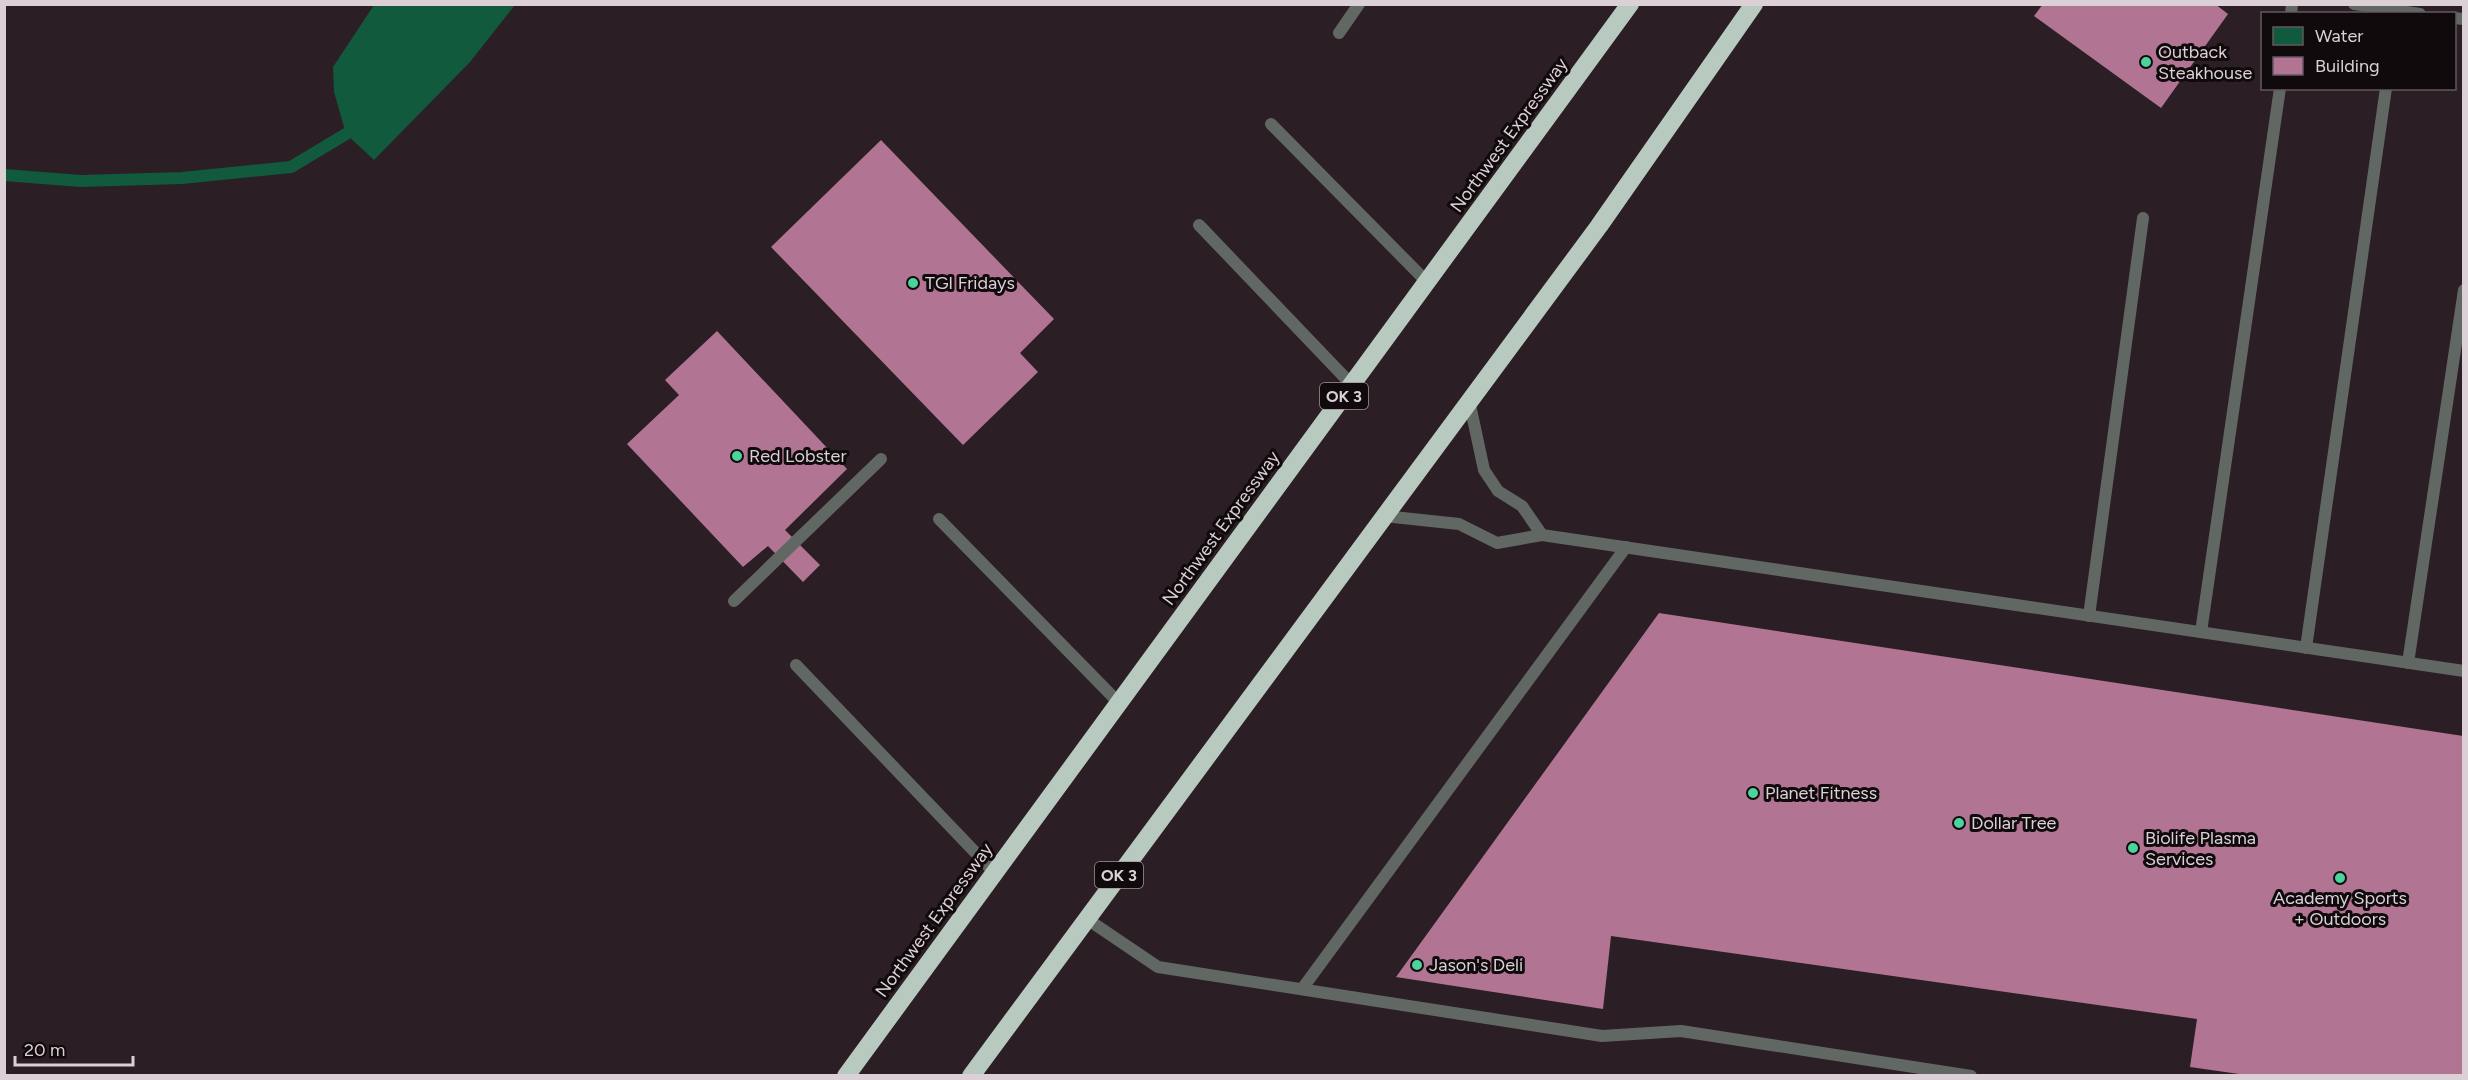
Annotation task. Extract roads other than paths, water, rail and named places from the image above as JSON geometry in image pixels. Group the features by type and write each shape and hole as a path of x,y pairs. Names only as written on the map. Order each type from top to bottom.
{"highway":[{"name":"Northwest Expressway","path":"846,1076 1630,4"},
{"name":"OK 3","path":"971,1076 1599,226 1754,4"}],"lane":[{"path":"1339,33 1359,4"},
{"path":"2354,4 2396,12"},
{"path":"2201,632 2280,90"},
{"path":"2306,648 2386,90"},
{"path":"1271,124 1427,282"},
{"path":"2089,616 2143,218"},
{"path":"1199,225 1352,385"},
{"path":"2408,663 2463,290"},
{"path":"1469,400 1484,470 1498,490 1522,506 1542,535"},
{"path":"734,601 880,459"},
{"path":"1384,516 1459,524 1497,543 1542,535 2463,671"},
{"path":"939,519 1119,703"},
{"path":"1302,989 1626,547"},
{"path":"796,665 995,873"},
{"path":"1087,919 1158,967 1602,1036 1681,1031 1971,1076"}],"water":[{"path":"374,5 515,5 470,62 374,160 346,134 334,92 333,67"}],"waterway":[{"path":"4,175 81,181 182,178 291,167 346,134"}],"place":[{"name":"Outback Steakhouse","path":"2146,62"},
{"name":"TGI Fridays","path":"913,283"},
{"name":"Red Lobster","path":"737,456"},
{"name":"Planet Fitness","path":"1753,793"},
{"name":"Dollar Tree","path":"1959,823"},
{"name":"Biolife Plasma Services","path":"2133,848"},
{"name":"Academy Sports + Outdoors","path":"2340,878"},
{"name":"Jason's Deli","path":"1417,965"}]}
